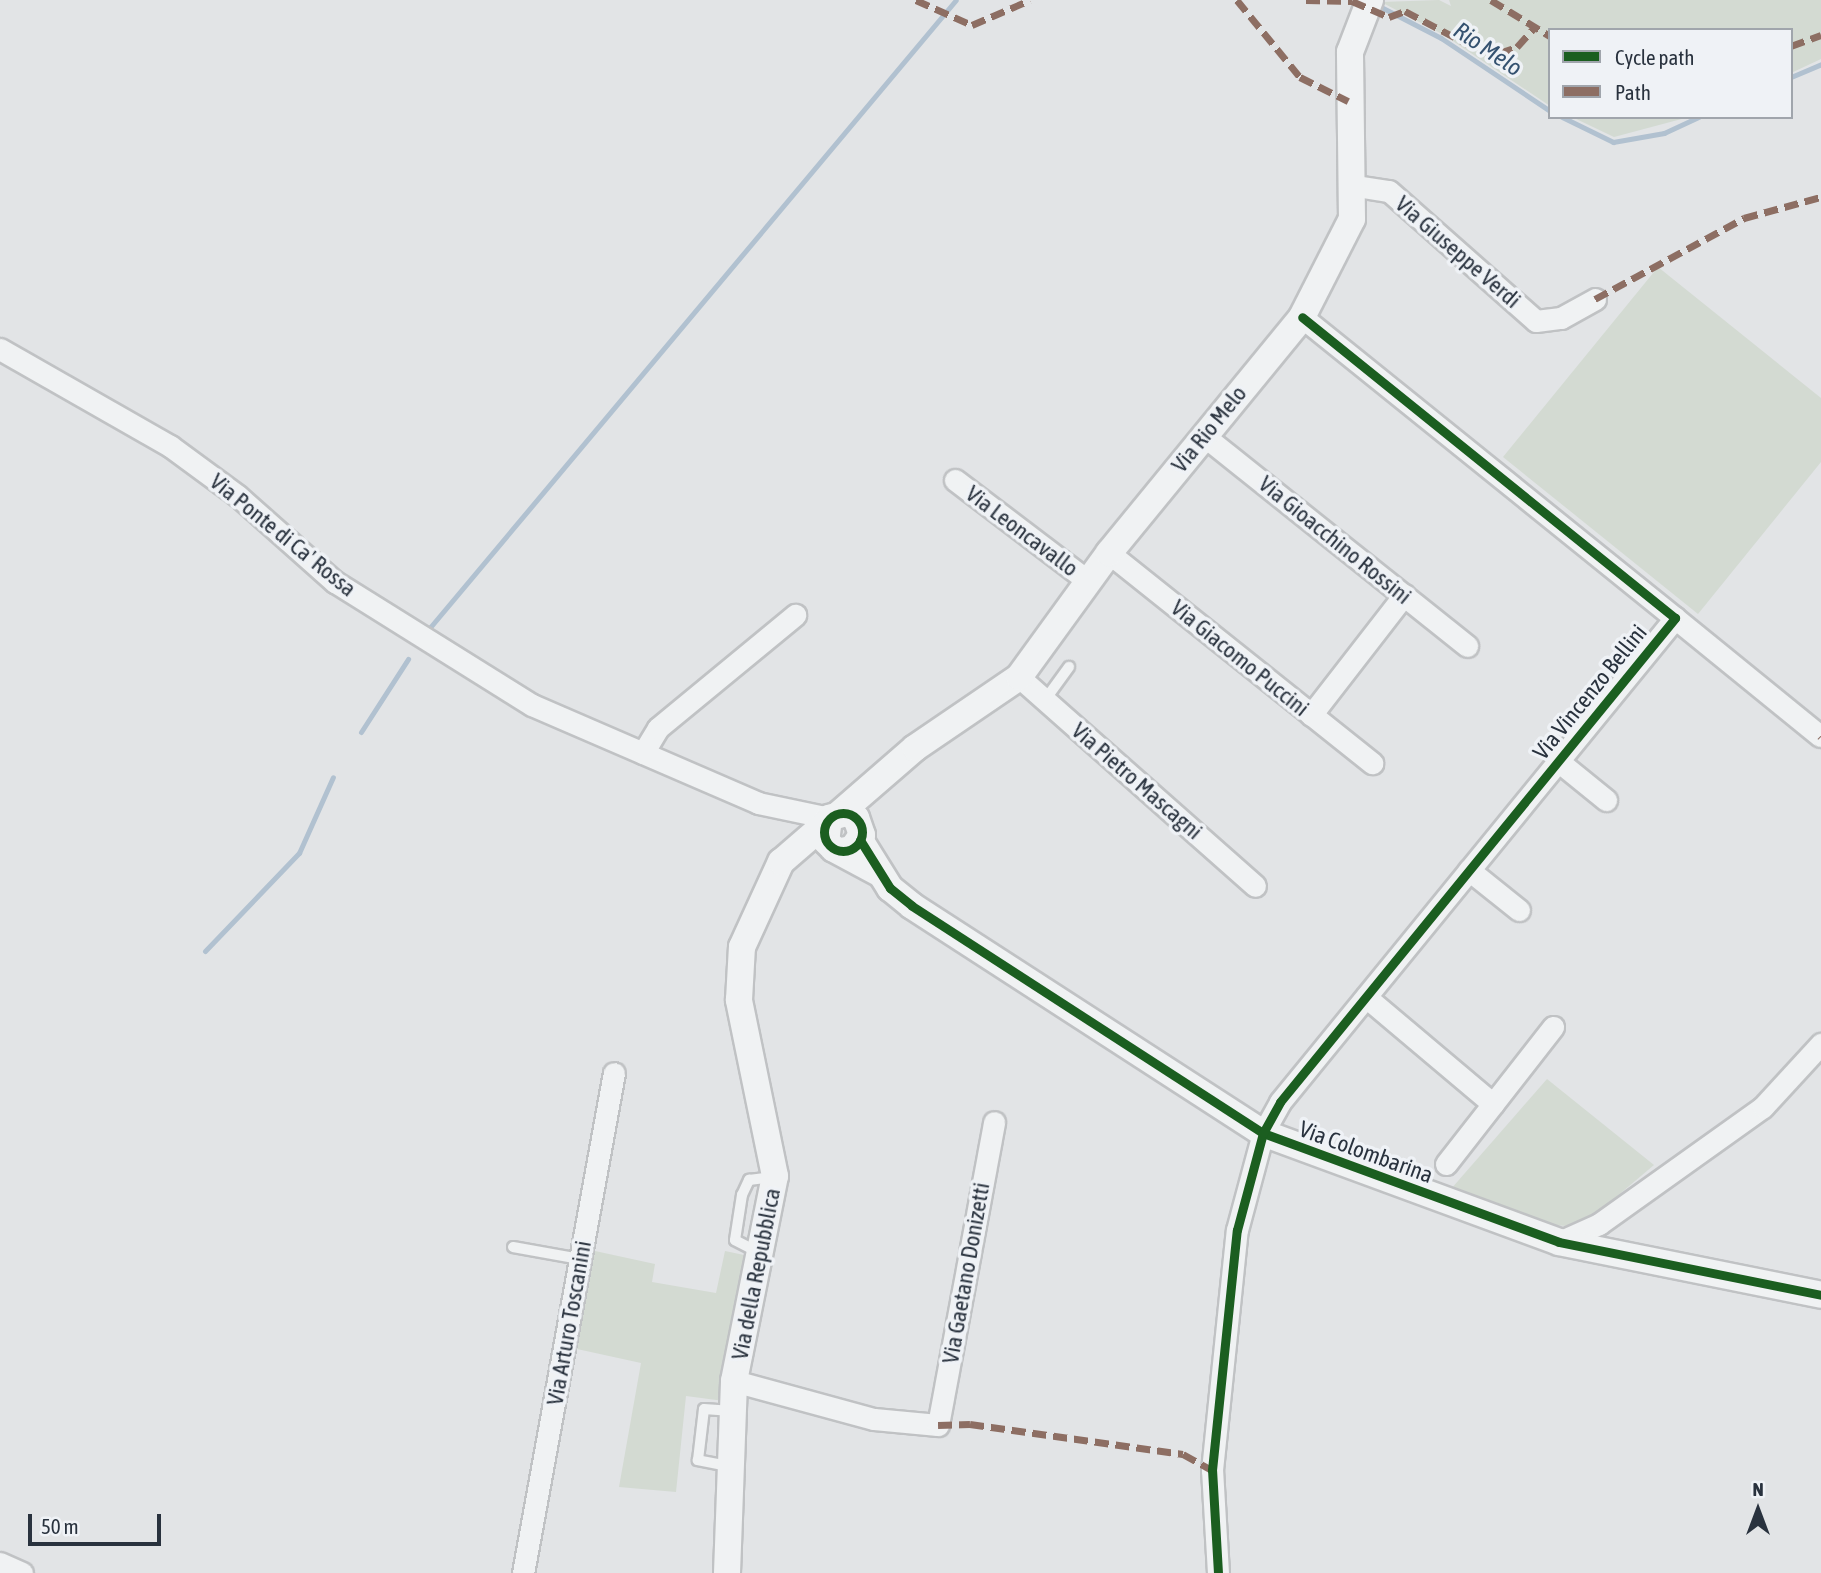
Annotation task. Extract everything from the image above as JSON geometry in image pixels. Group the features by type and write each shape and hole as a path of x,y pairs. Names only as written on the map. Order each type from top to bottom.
{"street":[{"name":"Via Rio Melo","path":"832,818 883,775 1019,677 1109,553 1302,317 1340,251 1356,186 1348,101 1350,52 1366,10"},
{"name":"Via Giuseppe Verdi","path":"1356,186 1389,191 1536,321 1561,318 1595,299"},
{"name":"Via Vincenzo Bellini","path":"1302,317 1820,736"},
{"name":"Via Ponte di Ca' Rossa","path":"0,349 170,446 238,496 335,582 449,657 532,705 758,803 832,818"},
{"name":"Via Gioacchino Rossini","path":"1203,435 1468,646"},
{"name":"Via Leoncavallo","path":"956,480 1088,581"},
{"name":"Via Giacomo Puccini","path":"1109,553 1371,763"},
{"path":"1311,715 1404,595"},
{"path":"643,754 658,728 795,615"},
{"name":"Via Vincenzo Bellini","path":"1218,1573 1212,1469 1237,1230 1263,1133 1280,1102 1675,618"},
{"name":"Via Pietro Mascagni","path":"1019,677 1255,886"},
{"name":"Via Vincenzo Bellini","path":"1558,761 1606,800"},
{"path":"781,862 849,842 883,775"},
{"name":"Via Colombarina","path":"832,818 856,818 849,842 877,872 942,927 1263,1133 1559,1242 1821,1295"},
{"name":"Via della Repubblica","path":"725,1573 734,1381 775,1176 739,1000 742,947 781,862 832,818"},
{"path":"1469,870 1519,910"},
{"path":"1366,997 1493,1104"},
{"path":"1446,1164 1553,1027"},
{"path":"1559,1242 1599,1224 1763,1107 1821,1044"},
{"name":"Via Arturo Toscanini","path":"523,1573 614,1073"},
{"name":"Via Gaetano Donizetti","path":"734,1381 874,1419 938,1425 993,1122"},
{"path":"0,1563 22,1573"}],"lane":[{"path":"1045,700 1069,667"},
{"path":"513,1247 580,1259"}],"shaded area":[{"path":"1439,0 1451,6 1449,0 1821,0 1821,59 1793,72 1793,28 1548,28 1548,105 1444,35 1381,2"},
{"path":"1576,119 1682,119 1614,137"},
{"path":"1658,267 1821,398 1821,462 1698,614 1503,457"},
{"path":"1547,1079 1654,1165 1590,1219 1570,1226 1545,1225 1451,1189"},
{"path":"595,1251 655,1264 652,1282 716,1293 725,1251 744,1255 724,1401 686,1396 676,1492 619,1487 641,1363 577,1349"}],"waterway":[{"path":"427,631 956,0"},
{"name":"Rio Melo","path":"1377,5 1441,38 1548,110"},
{"name":"Rio Melo","path":"1793,76 1821,64"},
{"name":"Rio Melo","path":"1566,119 1613,142 1664,133 1695,119"},
{"path":"361,732 408,659"},
{"path":"205,951 299,853 333,777"}],"marked path":[{"path":"916,0 972,25 1030,0"},
{"path":"1237,0 1300,77 1348,101"},
{"path":"1306,0 1352,1 1389,17 1405,11 1477,49 1499,53 1517,47 1535,27"},
{"path":"1491,0 1548,35"},
{"path":"1793,45 1821,35"},
{"path":"1595,299 1744,218 1821,197"},
{"path":"938,1425 970,1424 1183,1454 1212,1470"}],"cycle path":[{"path":"1218,1573 1212,1470 1237,1230 1263,1133 1280,1102 1675,618 1302,317"},
{"path":"843,813 856,819 862,832 856,845 843,851 830,845 824,832 830,819 843,813"},
{"path":"860,840 890,888 912,906 1263,1133 1559,1242 1821,1295"}]}
